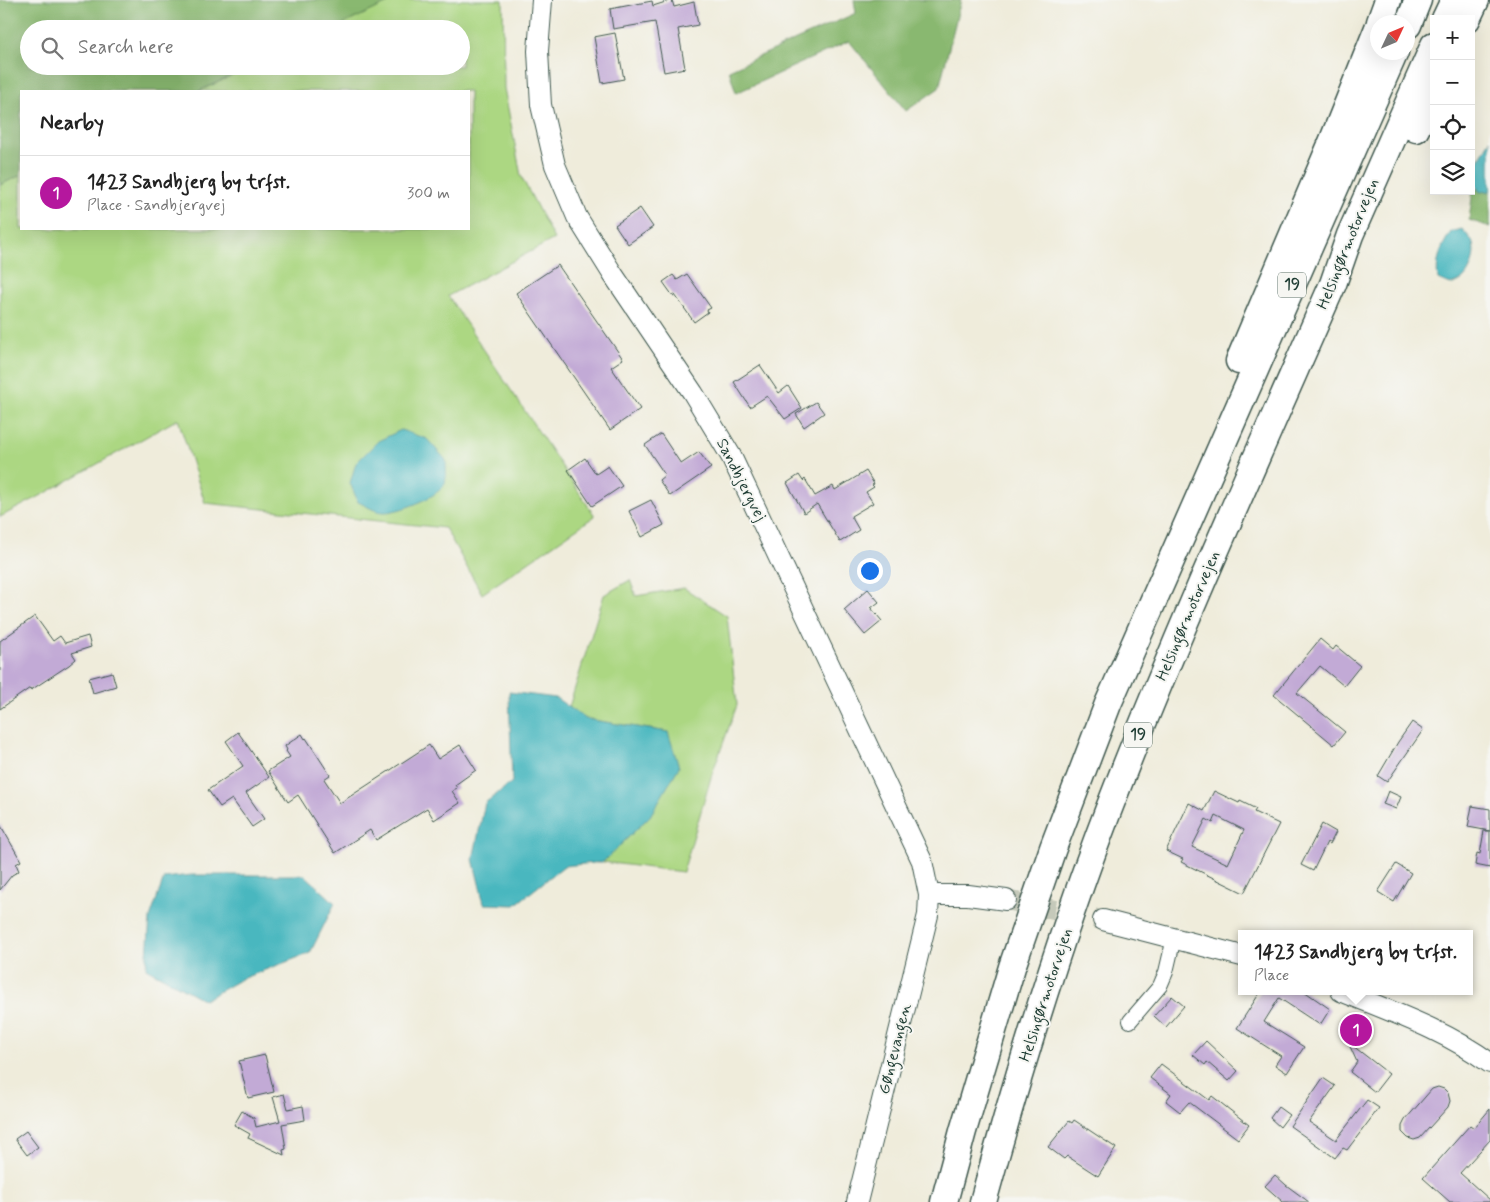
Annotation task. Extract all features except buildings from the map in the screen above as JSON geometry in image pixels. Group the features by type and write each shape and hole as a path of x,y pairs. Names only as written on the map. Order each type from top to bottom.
{"highway":[{"path":"1383,15 1388,0"},
{"path":"1412,15 1418,0"},
{"path":"1448,15 1454,0"},
{"path":"1469,15 1476,0"},
{"path":"1189,519 1230,384 1370,48"},
{"name":"Helsingørmotorvejen","path":"983,1202 1002,1131 1052,970 1107,813 1172,650 1333,284 1350,235 1430,54"},
{"name":"Helsingørmotorvejen","path":"944,1202 1012,967 1053,848 1108,704 1391,60"},
{"path":"1333,284 1363,243 1430,100"}],"street":[{"name":"Sandbjergvej","path":"542,0 538,51 541,105 555,165 577,217 612,273 693,392 732,456 922,861 929,896"},
{"path":"929,896 968,895 1006,900"},
{"name":"Gøngevangen","path":"857,1202 928,915 929,896"},
{"path":"1102,920 1238,955"},
{"path":"1130,1021 1160,986 1166,972 1174,938"},
{"path":"1351,995 1432,1028 1475,1052 1490,1063"}],"green space":[{"path":"0,0 394,0 352,20 20,20 20,75 234,75 201,90 20,90 20,175 0,185"},
{"path":"394,0 503,0 504,88 521,176 554,239 448,296 595,516 482,594 445,528 205,503 178,419 0,517 0,185 20,175 20,230 470,230 470,90 201,90 234,75 470,75 470,20 352,20"},
{"path":"854,0 961,0 939,88 906,111 849,41 736,93 729,70 856,13"},
{"path":"1490,186 1490,227 1469,220 1472,195 1475,195 1475,190"},
{"path":"630,580 636,596 684,588 727,616 737,705 712,774 683,872 603,862 650,816 668,732 586,719 569,707 604,595"}],"water":[{"path":"1490,140 1490,191 1480,192 1475,184 1477,163"},
{"path":"1462,229 1472,241 1474,247 1473,260 1464,278 1459,282 1449,284 1438,279 1438,260 1444,243 1451,232"},
{"path":"401,430 427,439 446,460 445,483 435,494 427,499 398,510 389,512 377,511 358,502 350,483 356,463 378,441"},
{"path":"509,692 556,698 586,719 668,732 679,767 650,816 603,862 564,866 515,905 484,904 473,859 485,803 512,782"},
{"path":"192,875 305,875 335,903 310,953 241,979 204,1000 146,968 150,918 164,878"}],"tunnel":[{"path":"1006,900 1103,920"}],"place":[{"name":"1423 Sandbjerg by trfst.","path":"1356,1030"}]}
